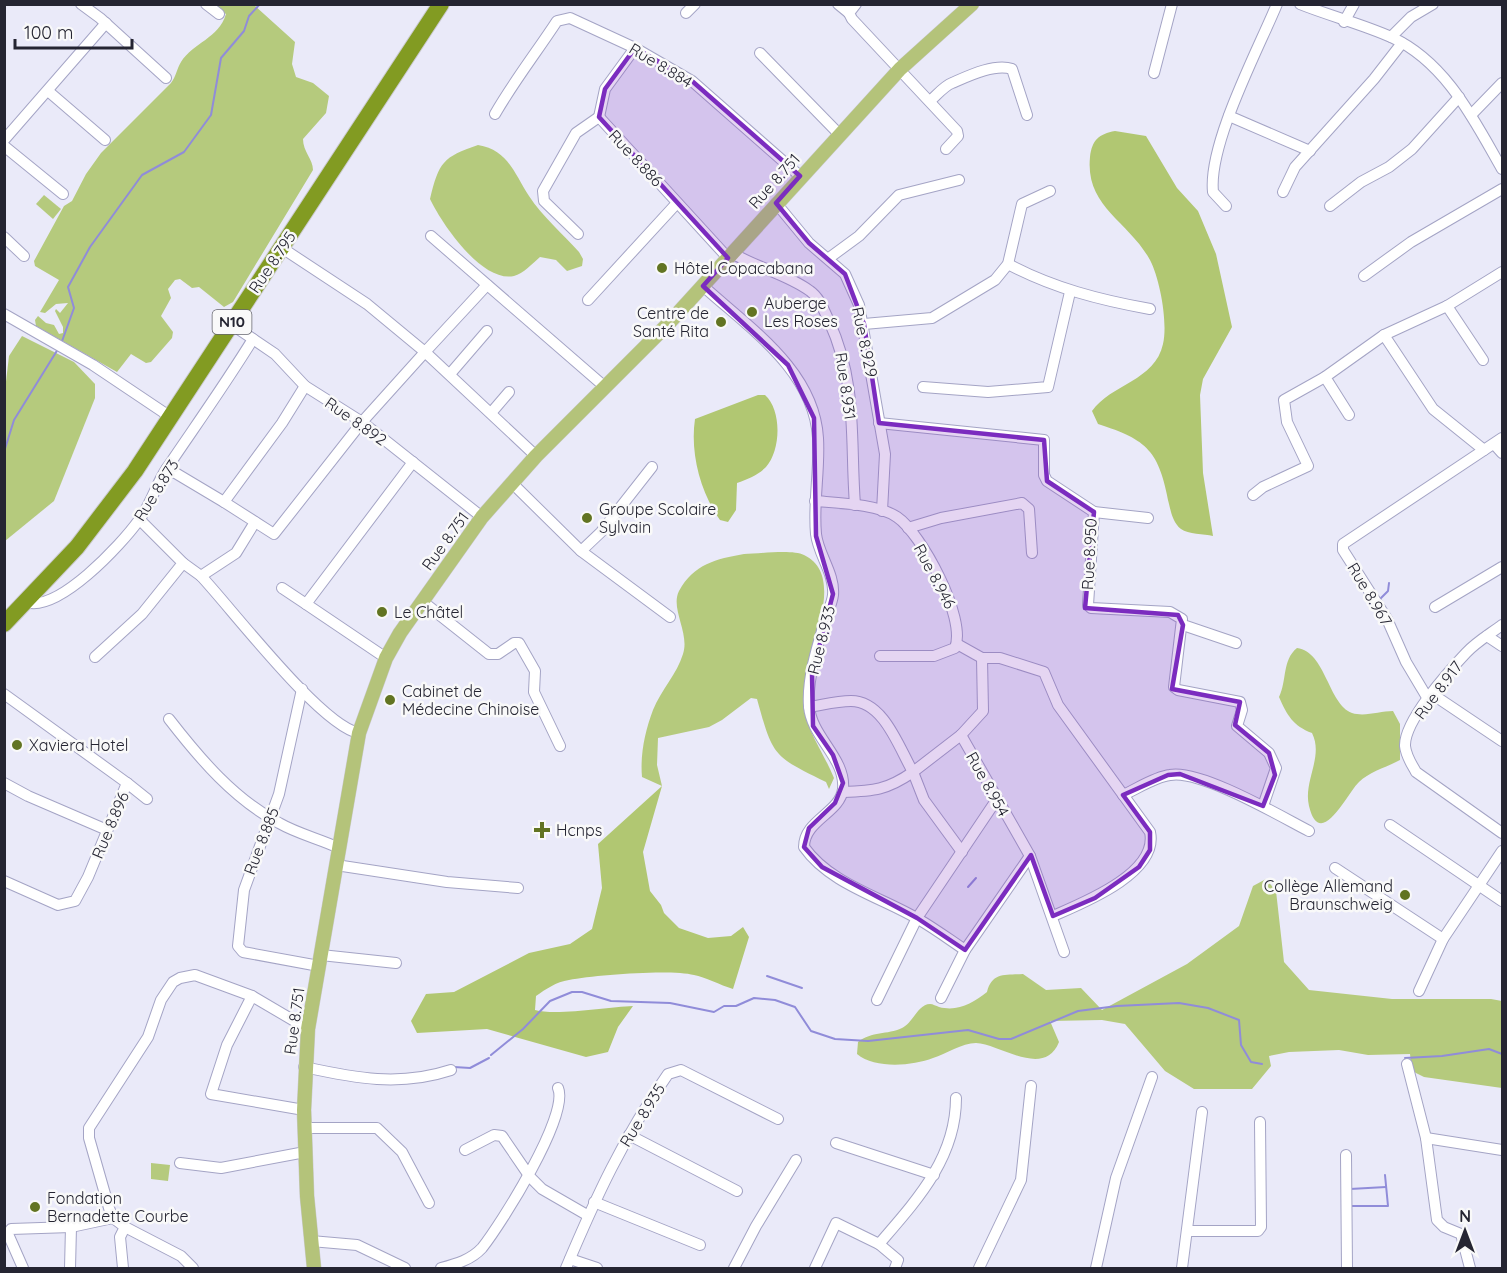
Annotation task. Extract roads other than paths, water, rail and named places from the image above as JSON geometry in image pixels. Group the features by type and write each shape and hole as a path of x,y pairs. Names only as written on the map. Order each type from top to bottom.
{"highway":[{"name":"Rue 8.795","path":"4,624 83,540 172,418 441,4"}],"main road":[{"name":"Rue 8.751","path":"314,1269 305,1152 304,1067 308,1029 359,733 386,658 422,602 483,517 536,456 704,286 800,176 900,69 972,4"}],"street":[{"path":"81,4 106,23 166,78"},
{"path":"206,4 219,14"},
{"path":"686,13 695,4"},
{"path":"838,4 852,9 900,69 959,133 945,149"},
{"path":"1154,73 1172,4"},
{"path":"1226,206 1213,192 1212,184 1229,116 1277,4"},
{"path":"1300,4 1391,37 1433,66 1459,97 1502,166"},
{"path":"1344,21 1354,4"},
{"path":"1391,37 1411,17 1433,4"},
{"name":"Rue 8.884","path":"495,114 513,81 523,73 557,21 570,18 635,48 692,81 800,176"},
{"path":"4,140 106,23"},
{"path":"1283,192 1290,175 1402,43"},
{"path":"599,117 605,89 635,48"},
{"path":"760,53 839,134"},
{"path":"930,101 951,83 985,70 1012,69 1027,115"},
{"path":"1471,115 1503,83"},
{"path":"48,91 105,140"},
{"path":"1330,206 1360,182 1389,167 1412,149 1459,97"},
{"path":"1229,116 1310,151"},
{"name":"Rue 8.886","path":"578,234 544,201 543,191 576,133 599,117 677,203 730,256"},
{"path":"4,146 63,194"},
{"path":"829,258 859,236 899,195 959,180"},
{"path":"1364,276 1411,242 1503,189"},
{"path":"864,324 936,316 995,280 1008,264 1022,204 1050,191"},
{"path":"588,300 677,203"},
{"name":"Rue 8.929","path":"776,203 809,243 829,258 844,274 859,305 864,324 886,469 882,511"},
{"path":"431,236 605,387"},
{"path":"4,237 24,256"},
{"path":"282,248 367,304 450,374 536,456"},
{"name":"Rue 8.931","path":"730,256 799,284 813,292 821,303 846,366 855,505"},
{"path":"1008,264 1041,282 1070,292 1150,309"},
{"path":"1253,495 1263,487 1308,466 1287,422 1284,400 1325,377 1384,335 1448,306 1503,273"},
{"path":"167,468 274,534 362,422 487,285"},
{"name":"Rue 8.933","path":"704,286 778,355 801,382 818,436 816,536 833,594 812,674 809,707 813,726 840,772 843,792"},
{"path":"923,387 988,392 1048,387 1070,292"},
{"path":"1448,306 1483,360"},
{"path":"4,314 93,365 172,418"},
{"name":"Rue 8.892","path":"231,324 275,354 305,386 362,422 483,517"},
{"path":"450,374 487,331"},
{"path":"1384,335 1433,409 1484,450 1498,441 1503,453"},
{"name":"Rue 8.873","path":"26,602 44,604 62,595 88,576 140,520 167,468 253,339"},
{"path":"1325,377 1349,415"},
{"path":"224,502 282,423 305,386"},
{"path":"491,413 509,392"},
{"name":"Rue 8.950","path":"879,423 1044,440 1044,475 1047,481 1094,512 1088,605 1091,608 1170,612 1182,619 1183,625"},
{"name":"Rue 8.967","path":"1430,697 1406,662 1387,619 1343,550 1343,544 1484,450"},
{"path":"306,604 413,462"},
{"path":"581,551 608,524 652,467"},
{"path":"512,483 581,551 670,617"},
{"name":"Rue 8.946","path":"815,501 855,505 882,511 895,515 908,528 933,565 950,598 957,624 957,644"},
{"path":"908,528 941,518 1022,503 1029,509 1032,553"},
{"path":"1094,512 1148,518"},
{"path":"140,520 183,563 201,576 302,689 336,723 359,733"},
{"path":"201,576 236,553 255,522"},
{"path":"95,657 142,614 183,563"},
{"path":"1435,607 1503,567"},
{"path":"282,588 386,658"},
{"path":"422,602 489,654 498,654 514,643 519,643 535,671 534,692 560,746"},
{"name":"Rue 8.917","path":"1503,624 1466,653 1430,697 1409,729 1405,744 1407,757 1416,772 1432,786 1503,832"},
{"path":"1236,643 1183,625 1174,687 1178,690 1240,702 1242,710 1237,726 1269,753 1276,768 1263,806"},
{"path":"1487,636 1503,646"},
{"path":"880,656 934,656 950,651 957,644 982,658 1000,658 1044,672 1058,705 1150,832 1150,850 1139,867 1095,898 1053,916"},
{"path":"961,735 983,711 982,658"},
{"name":"Rue 8.885","path":"302,689 286,765 271,818 249,869 244,890 238,946 243,952 320,961 396,963"},
{"name":"Rue 8.896","path":"4,694 127,783 83,889 75,901 58,905 4,880"},
{"path":"1430,697 1503,741"},
{"path":"809,707 850,701 870,706 880,715 913,772 924,800 962,852"},
{"path":"169,719 202,762 271,818 339,848"},
{"name":"Rue 8.954","path":"843,792 881,790 893,786 961,735 1030,856 1064,952"},
{"path":"1123,795 1168,775 1193,776 1263,806 1309,831"},
{"path":"4,783 106,830"},
{"path":"127,783 147,799"},
{"path":"843,792 809,828 804,847 822,867 886,904 917,918 965,950"},
{"path":"877,999 917,918 997,799"},
{"path":"1390,825 1503,901"},
{"path":"1419,991 1429,964 1443,939 1482,885 1503,851"},
{"path":"941,998 965,950 1030,856"},
{"path":"336,865 447,882 518,888"},
{"path":"1335,868 1443,939"},
{"path":"193,1269 174,1252 125,1227 113,1218 89,1138 89,1128 148,1037 161,1000 173,982 180,978 195,975 252,996 308,1029"},
{"path":"252,996 227,1045 211,1094 304,1110"},
{"path":"1407,1064 1426,1138 1437,1220 1444,1227 1461,1234 1470,1269"},
{"path":"304,1067 382,1081 415,1080 451,1070"},
{"name":"Rue 8.935","path":"568,1264 587,1215 629,1134 657,1089 673,1071 681,1070 778,1119"},
{"path":"1096,1269 1116,1178 1152,1077"},
{"path":"979,1269 1021,1180 1031,1086"},
{"path":"441,1269 464,1261 482,1248 530,1177 559,1105 558,1088"},
{"path":"879,1244 934,1175 954,1128 956,1098"},
{"path":"1182,1269 1202,1112"},
{"path":"1187,1231 1258,1231 1261,1227 1260,1122"},
{"path":"305,1128 377,1128 402,1152 429,1203"},
{"path":"465,1150 498,1134 542,1190 587,1215"},
{"path":"629,1134 737,1191"},
{"path":"1426,1138 1503,1150"},
{"path":"836,1143 934,1175"},
{"path":"180,1163 221,1168 305,1152"},
{"path":"1346,1155 1347,1269"},
{"path":"734,1269 756,1226 796,1160"},
{"path":"594,1202 700,1245"},
{"path":"23,1269 9,1231 71,1227 113,1218"},
{"path":"815,1269 836,1223 879,1244 897,1260 895,1269"},
{"path":"70,1269 71,1227"},
{"path":"123,1269 120,1237 125,1227"},
{"path":"311,1241 357,1245 405,1269"},
{"path":"568,1264 597,1269"}],"waterway":[{"path":"61,344 74,308 68,287 90,247 142,175 184,152 211,115 221,58 244,31 249,16 260,4"},
{"path":"4,452 14,420 58,349"},
{"path":"1379,600 1388,591 1389,583"},
{"path":"968,887 976,878"},
{"path":"767,976 802,988"},
{"path":"491,1055 523,1029 550,1001 572,992 582,992 611,1001 670,1003 714,1012 724,1006 736,1006 754,998 775,1000 795,1007 811,1031 835,1039 868,1041 968,1030 999,1039 1011,1039 1078,1011 1117,1006 1179,1003 1208,1008 1239,1020 1241,1045 1251,1062 1262,1064"},
{"path":"1405,1058 1442,1056 1489,1049 1502,1054"},
{"path":"454,1067 470,1068 489,1058"},
{"path":"1351,1206 1388,1206 1385,1175"},
{"path":"1350,1189 1386,1187"}],"place":[{"name":"Hôtel Copacabana","path":"662,268"},
{"name":"Auberge Les Roses","path":"752,312"},
{"name":"Centre de Santé Rita","path":"721,322"},
{"name":"Groupe Scolaire Sylvain","path":"587,518"},
{"name":"Le Châtel","path":"382,612"},
{"name":"Cabinet de Médecine Chinoise","path":"390,700"},
{"name":"Xaviera Hotel","path":"17,745"},
{"name":"Hcnps","path":"542,830"},
{"name":"Collège Allemand Braunschweig","path":"1405,895"},
{"name":"Fondation Bernadette Courbe","path":"35,1207"}]}
